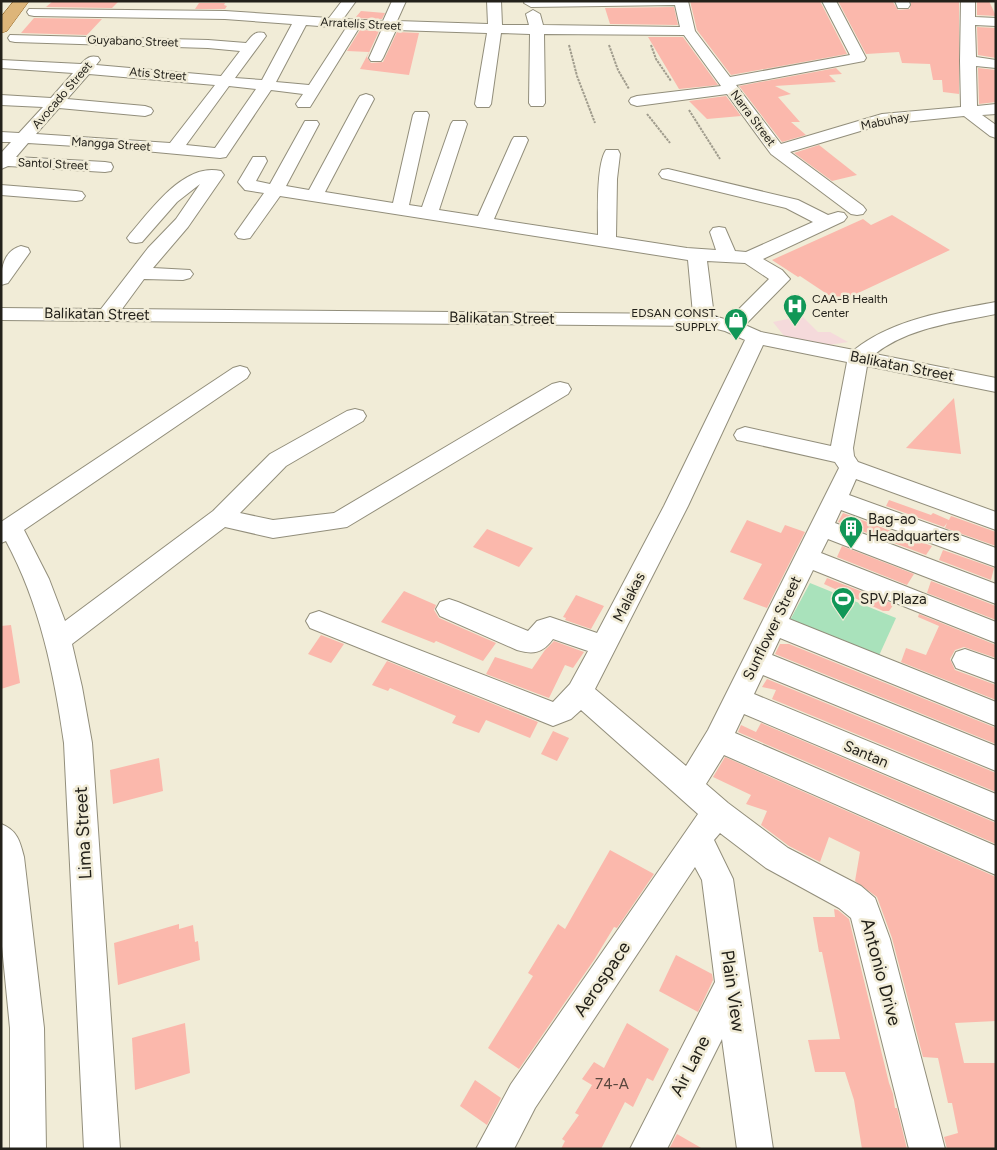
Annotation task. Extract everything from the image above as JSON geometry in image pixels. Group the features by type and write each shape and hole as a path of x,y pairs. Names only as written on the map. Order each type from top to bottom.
{"main road":[{"path":"1,28 22,1"}],"street":[{"path":"186,77 208,44 232,1"},
{"path":"333,24 350,1"},
{"path":"376,58 399,1"},
{"path":"483,104 495,29 494,1"},
{"path":"537,103 537,30 531,2 681,1"},
{"name":"Narra Street","path":"681,1 688,30 777,150 857,210 826,221"},
{"path":"637,101 728,86 859,58 829,1"},
{"path":"968,1 968,112 996,133"},
{"path":"1,57 38,7"},
{"name":"Arratelis Street","path":"38,7 136,7 333,24 537,30 688,30"},
{"name":"Avocado Street","path":"2,162 111,41 136,7"},
{"path":"174,149 272,18"},
{"path":"266,86 302,21"},
{"path":"969,21 996,22"},
{"path":"302,106 355,24"},
{"name":"Guyabano Street","path":"15,38 208,44 250,48"},
{"path":"968,54 996,50"},
{"path":"968,54 996,64"},
{"name":"Atis Street","path":"1,64 85,68 314,90"},
{"name":"Mangga Street","path":"1,137 220,153 266,86"},
{"path":"314,196 366,99"},
{"path":"1,100 145,111"},
{"name":"Mabuhay","path":"777,150 882,119 996,109"},
{"path":"398,209 402,202 421,115"},
{"path":"244,234 275,190 311,124"},
{"path":"429,213 459,124"},
{"path":"484,222 520,140"},
{"path":"607,242 608,179 612,154"},
{"path":"259,160 247,182 251,186 607,242 697,255 727,255 749,258 780,279 732,327"},
{"name":"Santol Street","path":"2,162 106,167"},
{"path":"668,174 792,204 826,221"},
{"path":"107,315 138,274 182,222 215,175 206,176 182,187 136,238"},
{"path":"1,190 76,196"},
{"path":"749,258 826,221"},
{"path":"719,232 727,255"},
{"path":"1,279 21,252"},
{"path":"697,255 704,320"},
{"path":"138,274 183,274"},
{"path":"847,462 842,448 858,358 868,347 896,333 964,314 996,308"},
{"name":"Balikatan Street","path":"1,314 704,320 732,327 756,337 996,385"},
{"name":"Malakas","path":"319,621 553,714 560,713 580,692 676,506 756,337"},
{"path":"6,531 240,374"},
{"path":"221,517 272,529 339,521 560,389"},
{"path":"58,640 221,517 278,460 354,416"},
{"path":"745,435 847,462 996,521"},
{"name":"Sunflower Street","path":"690,787 718,739 821,528 835,499 847,462"},
{"path":"835,499 996,558"},
{"path":"821,528 996,594"},
{"name":"Lima Street","path":"6,531 32,568 54,624 71,691 78,743 102,1149"},
{"path":"806,557 996,633"},
{"path":"449,609 526,642 537,641 546,628 550,627 603,646"},
{"path":"774,624 996,714"},
{"path":"756,660 996,759"},
{"path":"965,660 996,672"},
{"path":"580,692 690,787 707,825"},
{"name":"Santan","path":"737,699 996,808"},
{"path":"718,739 996,861"},
{"name":"Plain View","path":"707,825 755,1149"},
{"name":"Aerospace","path":"494,1149 523,1096 707,825"},
{"name":"Antonio Drive","path":"707,825 777,858 850,897 864,909 874,939 927,1149"},
{"path":"1,838 6,844 9,856 27,1028 28,1149"},
{"name":"Air Lane","path":"648,1149 732,984"}],"path":[{"path":"566,30 577,76 595,123"}],"shaded area":[{"name":"CAA-B Health Center","path":"802,316 818,332 830,332 848,342 829,345 785,337 773,322"}],"green space":[{"name":"SPV Plaza","path":"810,583 896,618 877,660 789,622"}],"building":[{"path":"53,1 119,1 112,8 46,7"},
{"path":"690,1 820,1 847,54 731,75 697,30"},
{"path":"838,1 893,2 898,10 910,9 911,1 959,1 959,94 943,92 942,80 933,80 930,64 902,63 899,52 866,54"},
{"path":"977,1 989,1 996,16 977,15"},
{"path":"199,3 225,3 224,5 227,6 225,9 195,9"},
{"path":"674,7 678,25 610,24 605,8"},
{"path":"361,11 385,13 382,19 355,18"},
{"path":"34,18 102,19 87,35 21,33"},
{"path":"977,27 996,28 996,58 978,55"},
{"path":"360,30 379,31 367,57 371,63 383,62 397,32 419,33 409,75 360,69 369,52 347,51"},
{"path":"648,37 683,37 718,85 679,89"},
{"path":"836,68 842,74 829,75 836,82 775,86 791,94 778,97 800,122 791,122 806,135 782,142 739,86"},
{"path":"978,68 996,70 996,102 979,104"},
{"path":"726,96 741,116 707,119 689,101"},
{"path":"819,145 857,175 832,181 794,153"},
{"path":"892,215 950,250 839,302 772,260 863,219 871,225"},
{"path":"954,398 961,454 906,448"},
{"path":"889,500 931,515 933,513 949,520 951,516 996,532 996,546 945,528 947,523 944,527 886,506"},
{"path":"843,513 932,546 926,555 838,522"},
{"path":"747,520 781,533 785,525 805,532 767,608 743,599 762,564 730,552"},
{"path":"487,529 533,548 519,567 473,547"},
{"path":"842,546 914,574 907,585 837,557"},
{"path":"943,550 994,568 991,580 939,560"},
{"path":"827,578 894,604 889,611 883,611 824,584"},
{"path":"931,581 996,606 996,620 927,593"},
{"path":"404,591 436,605 434,610 439,618 496,643 483,661 436,641 434,643 381,622"},
{"path":"576,595 604,606 591,629 565,620 566,618 563,617"},
{"path":"919,614 996,645 996,658 964,647 955,650 950,659 955,670 996,685 996,700 901,662 906,648 926,655 939,626 918,617"},
{"path":"11,625 20,683 1,689 1,626"},
{"path":"321,635 344,644 331,663 308,654"},
{"path":"554,641 584,652 573,668 565,665 549,698 486,674 495,657 532,669 545,650"},
{"path":"780,644 789,644 996,728 996,744 775,654"},
{"path":"387,661 538,722 530,738 486,720 479,733 452,723 456,716 390,688 388,691 372,685"},
{"path":"767,679 996,773 996,792 772,699 776,690 762,687"},
{"path":"761,723 996,823 996,844 738,732 741,725 756,732"},
{"path":"553,731 569,738 557,761 541,754"},
{"path":"725,757 996,877 996,1021 955,1023 964,1063 996,1063 996,1149 947,1149 944,1137 958,1133 952,1103 948,1103 938,1058 923,1057 892,938 877,897 855,881 860,852 829,837 820,862 789,846 761,825 767,811 746,804 751,795 713,777"},
{"path":"159,758 163,791 113,804 110,770"},
{"path":"610,850 654,874 617,928 614,927 594,960 519,1069 488,1048 533,976 528,973 558,924 565,929"},
{"path":"834,909 849,919 895,1108 897,1108 907,1149 862,1149 854,1100 845,1072 815,1072 808,1040 840,1039 822,952 819,952 813,917 835,917"},
{"path":"179,924 179,929 193,925 195,942 198,941 200,960 118,985 114,943"},
{"path":"676,955 712,974 713,980 698,1012 659,991"},
{"path":"185,1023 190,1073 135,1090 132,1038"},
{"path":"627,1023 669,1049 653,1081 647,1078 633,1107 625,1102 601,1149 561,1149 565,1141 562,1139 579,1115 575,1113 592,1085 582,1079 594,1062 604,1068"},
{"path":"475,1080 501,1098 487,1125 460,1106"},
{"path":"677,1134 703,1149 669,1149"}],"place":[{"name":"CAA-B Health Center","path":"795,327"},
{"name":"EDSAN CONST. SUPPLY","path":"736,341"},
{"name":"Bag-ao Headquarters","path":"851,549"},
{"name":"SPV Plaza","path":"843,620"}]}
